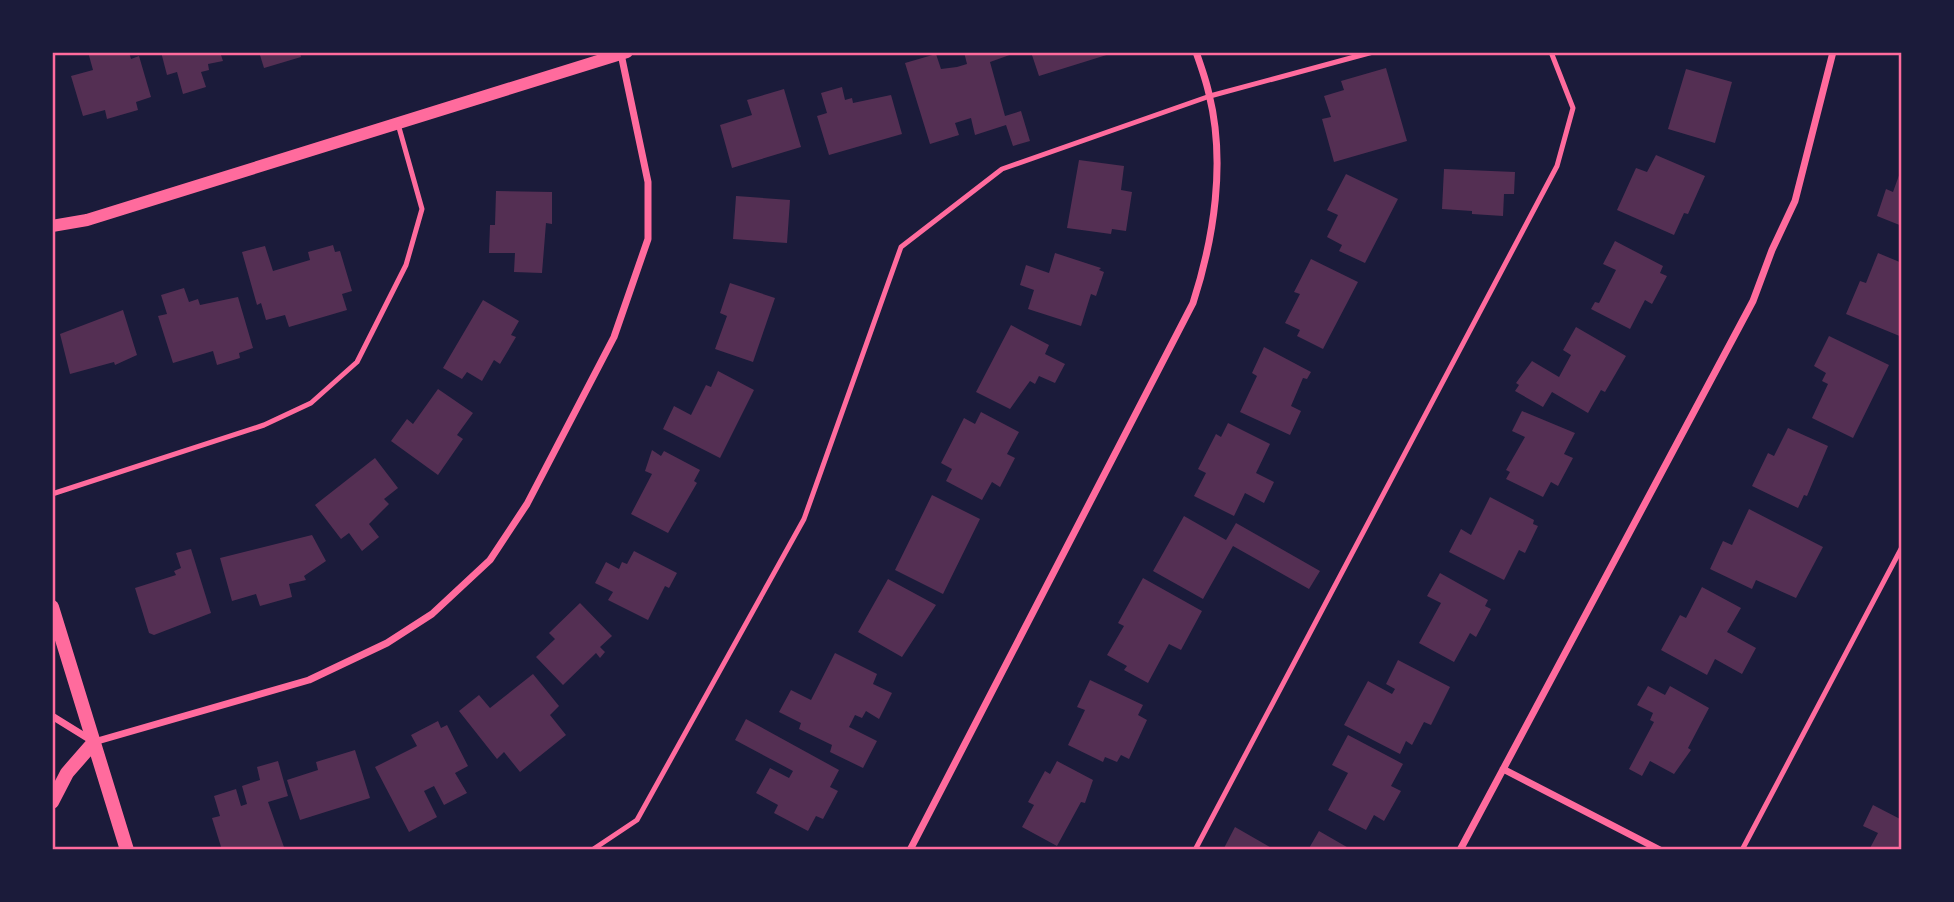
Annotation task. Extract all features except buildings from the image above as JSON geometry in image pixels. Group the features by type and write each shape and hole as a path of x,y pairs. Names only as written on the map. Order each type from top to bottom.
{"main road":[{"path":"52,607 127,849"},
{"path":"52,802 67,773 94,742"}],"street":[{"path":"910,849 1193,303 1206,262 1217,169 1210,96 1196,52"},
{"path":"1460,849 1754,301 1772,250 1795,201 1833,52"},
{"path":"52,226 87,220 624,53 648,182 648,239 614,337 527,504 491,560 432,614 387,643 309,680 94,742 52,716"},
{"path":"1503,769 1660,849"}],"lane":[{"path":"592,849 637,820 804,519 901,247 1002,169 1210,96 1373,52"},
{"path":"1195,849 1557,166 1573,108 1551,52"},
{"path":"52,494 264,425 311,403 357,362 406,265 422,209 398,124"},
{"path":"1742,849 1902,547"}]}
